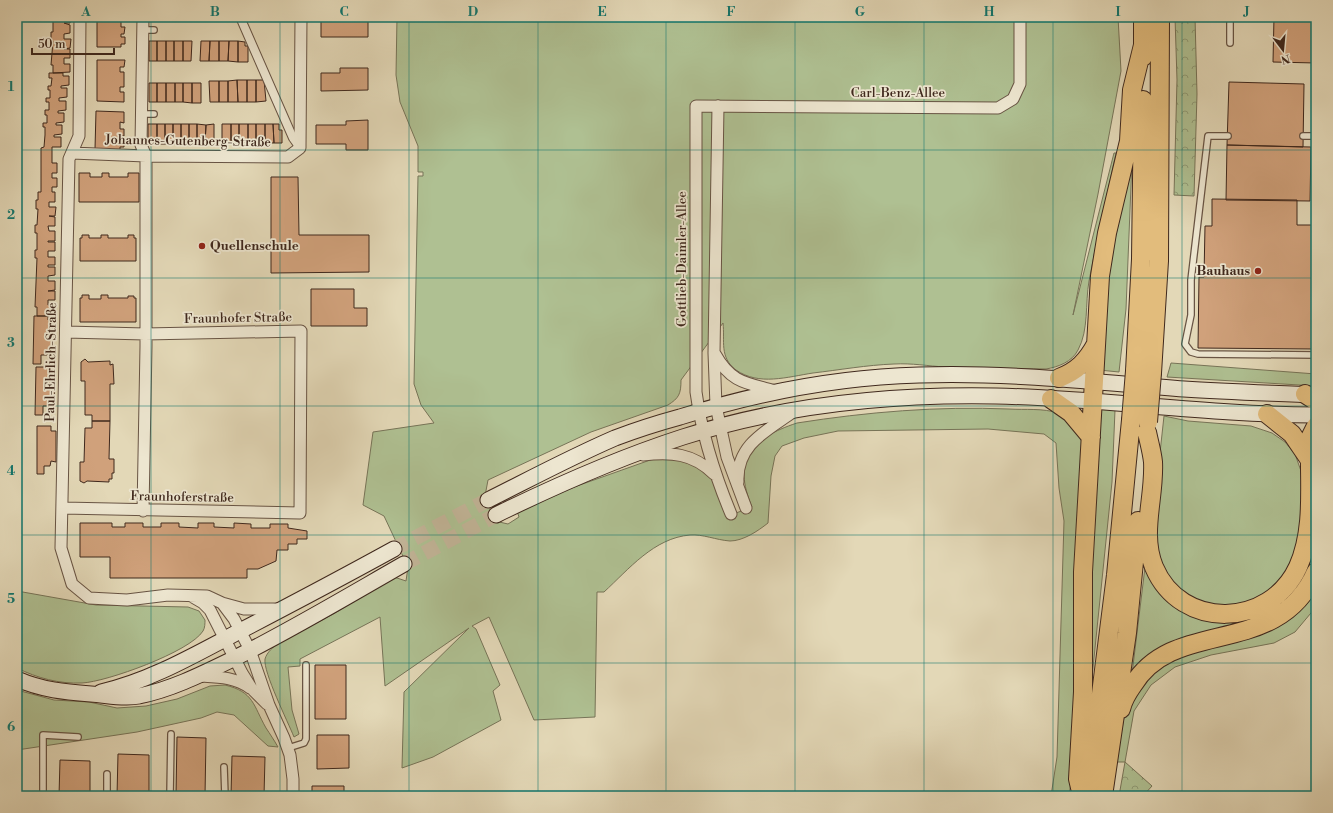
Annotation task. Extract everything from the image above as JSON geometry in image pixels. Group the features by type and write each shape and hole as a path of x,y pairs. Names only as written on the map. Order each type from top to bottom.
{"highway":[{"path":"1103,796 1127,633 1142,425 1143,372 1141,259 1143,17"},
{"path":"1143,372 1159,253 1160,17"},
{"path":"1082,796 1078,780 1083,692 1083,572 1096,344 1103,258 1129,141 1132,90 1143,45"},
{"path":"1059,378 1069,374 1080,366 1096,344"},
{"path":"1051,399 1071,413 1091,437"},
{"path":"1267,414 1292,434 1309,459"},
{"path":"1142,425 1153,462 1148,542 1154,566 1162,581 1172,593 1193,607 1211,613 1239,613 1259,607 1275,596 1294,576 1305,547 1308,524 1309,459 1311,436 1316,426"},
{"path":"1088,796 1116,575 1142,425"},
{"path":"1108,758 1114,746 1122,703 1137,678 1148,667 1170,652 1185,646 1246,632 1272,621 1284,613 1303,594 1316,572"}],"main road":[{"path":"488,500 575,456 616,438 716,406 776,392 839,382 917,375 970,374 1095,380 1184,389 1312,397"},
{"path":"496,515 568,480 625,457 702,431 795,411 845,403 930,396 998,396 1093,401 1267,414 1316,415"},
{"path":"92,694 125,685 190,657 286,608 394,548"},
{"path":"17,679 51,690 118,697 139,696 175,685 234,658 329,608 404,564"}],"street":[{"name":"Paul-Ehrlich-Straße","path":"80,17 79,136 68,159 62,548 72,584 89,598 127,600 168,594 207,596 222,603 251,610 286,608"},
{"path":"143,17 148,30 141,145 146,156 143,511"},
{"name":"Johannes-Gutenberg-Straße","path":"72,153 146,156 288,157 300,148 293,138 240,17"},
{"path":"300,148 301,17"},
{"name":"Carl-Benz-Allee","path":"696,106 998,108 1013,99 1020,84 1020,17"},
{"name":"Gottlieb-Daimler-Allee","path":"696,106 696,373 699,411 702,431 714,474 731,514"},
{"path":"718,106 714,353 716,406 719,427 727,457 746,508"},
{"name":"Fraunhofer Straße","path":"66,332 145,334 301,331 300,513"},
{"path":"714,353 723,368 734,378 776,392"},
{"path":"739,489 738,472 748,446 795,411"},
{"path":"625,457 665,453 684,455 698,461 714,474"},
{"name":"Fraunhoferstraße","path":"63,508 143,511 300,513"},
{"name":"Paul-Ehrlich-Straße","path":"191,596 203,602 210,610 234,658 252,689"},
{"path":"222,603 250,650 269,705 288,748 293,779 293,796"},
{"path":"197,676 231,679 242,682 269,705"}],"lane":[{"path":"1230,17 1230,43"},
{"path":"142,114 154,114"},
{"path":"1228,136 1208,136 1191,280 1190,314 1185,344 1191,352 1198,354 1316,355"},
{"path":"1303,136 1316,136"},
{"path":"288,748 304,743 306,739 306,665"},
{"path":"170,796 171,734"},
{"path":"43,796 42,735 78,737"},
{"path":"224,767 224,796"},
{"path":"107,796 108,774"}],"green space":[{"path":"397,17 1118,17 1121,71 1073,315 1114,153 1116,153 1089,281 1084,334 1078,350 1072,358 1060,365 1046,369 957,368 907,364 863,366 773,379 754,378 736,370 727,360 724,348 723,323 681,380 681,389 677,398 668,405 591,432 488,480 485,496 495,521 508,524 519,517 517,511 560,492 653,459 675,456 694,464 707,473 714,482 728,516 752,507 746,491 744,476 745,464 750,453 757,444 768,436 797,423 876,413 956,408 1040,410 1052,411 1064,416 1077,430 1085,455 1073,769 1069,796 1051,796 1057,757 1064,521 1059,488 1056,443 1044,434 988,429 838,431 804,438 782,446 775,456 771,476 768,523 750,535 735,541 700,535 677,537 654,548 643,556 604,592 597,592 595,717 534,720 489,617 472,626 476,629 500,685 493,691 501,720 433,757 402,768 404,692 469,628 385,686 380,617 300,659 300,666 288,667 292,710 299,734 294,737 268,675 265,665 266,656 270,650 279,643 335,613 394,577 406,581 408,567 384,516 363,505 373,432 434,423 421,405 414,384 418,176 423,176 423,172 418,172 418,146 400,102 396,75"},
{"path":"1175,17 1195,17 1197,94 1194,196 1174,195 1177,80"},
{"path":"1132,161 1126,309 1119,372 1099,370 1107,276"},
{"path":"1171,363 1316,374 1316,386 1167,377"},
{"path":"1098,409 1115,410 1112,482 1090,697 1087,633"},
{"path":"1164,416 1188,421 1251,426 1272,433 1285,442 1295,454 1301,471 1303,487 1302,519 1295,556 1281,583 1267,596 1229,608 1210,605 1191,597 1171,581 1159,562 1153,517"},
{"path":"1316,528 1313,554 1307,572 1299,586 1275,610 1132,674 1146,559 1171,599 1259,613"},
{"path":"1316,583 1316,607 1295,632 1274,643 1211,655 1175,667 1151,685 1134,711 1125,762 1116,762 1125,712 1136,690 1175,655 1208,645"},
{"path":"17,591 96,605 188,607 199,611 205,620 205,627 195,639 182,648 127,672 82,683 57,681 32,675 17,668"},
{"path":"225,685 242,691 252,700 266,728 278,747 268,746 234,715 217,712 201,718 137,732 17,750 17,690 54,700 89,702 117,708 146,706 177,699 210,686"},
{"path":"1125,762 1152,786 1143,796 1119,796"}],"building":[{"path":"53,17 71,17 70,23 64,23 70,25 70,33 64,34 64,39 71,39 70,48 64,49 70,49 70,58 64,58 64,64 70,64 70,72 53,73 53,65 51,65 53,41 51,41 51,32 53,32"},
{"path":"97,17 125,17 125,19 121,19 121,27 125,27 124,34 121,34 121,37 125,37 125,44 121,44 121,47 97,47"},
{"path":"149,17 157,17 157,19 149,19"},
{"path":"157,17 166,17 166,19 157,19"},
{"path":"166,17 174,17 174,20 166,19"},
{"path":"174,17 183,17 183,20 174,20"},
{"path":"340,17 368,17 368,37 321,37 321,20 340,20"},
{"path":"1274,17 1316,17 1316,63 1273,62"},
{"path":"149,41 157,41 157,61 149,61"},
{"path":"157,41 166,41 166,61 157,61"},
{"path":"166,41 174,41 174,61 166,61"},
{"path":"174,41 183,41 183,61 174,61"},
{"path":"183,41 192,41 191,61 183,61"},
{"path":"201,41 210,41 209,61 200,61"},
{"path":"210,41 219,41 219,61 209,61"},
{"path":"219,41 229,41 228,61 219,61"},
{"path":"229,41 238,41 238,62 228,61"},
{"path":"238,41 245,42 245,46 248,46 248,62 238,62"},
{"path":"97,60 125,60 124,67 120,67 120,72 124,72 124,87 120,87 120,92 124,92 124,102 97,101"},
{"path":"340,68 368,68 368,90 321,91 321,73 340,73"},
{"path":"49,73 63,73 63,76 69,76 69,85 61,86 61,88 67,88 67,97 59,98 59,101 66,101 66,110 58,111 58,113 64,113 64,122 56,123 56,125 62,125 62,134 54,135 54,137 61,137 61,147 52,147 52,163 57,163 57,173 52,173 52,178 57,178 57,187 52,187 52,192 55,192 55,202 49,202 49,207 56,207 55,216 49,216 55,217 55,226 48,226 49,231 55,231 55,241 48,242 55,242 55,251 48,251 48,257 55,257 55,265 48,265 48,267 55,267 55,275 48,276 48,281 55,281 55,290 48,291 55,291 55,300 48,300 48,305 55,305 55,316 37,316 37,307 35,307 37,258 35,258 35,250 37,250 37,233 35,233 35,225 37,225 38,209 36,209 36,200 38,200 38,192 41,192 41,148 44,147 45,135 45,127 43,127 43,123 47,123 47,115 45,115 45,110 49,110 49,102 46,102 46,98 50,98 50,90 48,90 48,86 51,86 52,78 49,78"},
{"path":"237,80 247,80 247,102 238,102"},
{"path":"237,80 238,102 228,102 228,81"},
{"path":"247,80 256,80 256,102 247,102"},
{"path":"256,80 264,80 266,101 256,102"},
{"path":"209,81 219,81 219,102 210,102"},
{"path":"219,81 228,81 228,102 219,102"},
{"path":"1229,82 1304,84 1303,147 1227,145"},
{"path":"149,83 157,83 157,102 149,102"},
{"path":"157,83 166,83 166,102 157,102"},
{"path":"166,83 175,83 175,102 166,102"},
{"path":"175,83 183,83 183,102 175,102"},
{"path":"183,83 192,83 192,103 183,102"},
{"path":"192,83 201,83 201,103 192,103"},
{"path":"96,111 124,112 124,123 120,122 120,129 124,129 124,136 120,136 120,139 124,139 124,147 120,147 120,150 95,149"},
{"path":"368,120 368,150 346,150 346,144 316,144 316,125 346,125 346,121"},
{"path":"148,124 157,124 157,144 148,144"},
{"path":"157,124 165,124 165,144 157,144"},
{"path":"165,124 173,124 173,144 165,144"},
{"path":"173,124 181,124 181,144 173,144"},
{"path":"181,124 189,124 189,144 181,144"},
{"path":"189,124 197,124 197,144 189,144"},
{"path":"197,124 206,125 205,144 197,144"},
{"path":"214,124 214,144 205,144 206,125"},
{"path":"222,124 231,124 231,143 222,143"},
{"path":"231,124 239,124 239,143 231,143"},
{"path":"239,124 248,124 248,143 239,143"},
{"path":"248,124 256,124 256,143 248,143"},
{"path":"256,124 265,124 265,143 256,143"},
{"path":"265,124 273,124 274,143 265,143"},
{"path":"273,124 279,124 279,130 282,130 282,143 274,143"},
{"path":"1227,145 1311,147 1310,201 1226,200"},
{"path":"79,173 90,173 90,177 102,177 102,173 109,173 109,177 128,177 128,173 139,173 139,202 79,202"},
{"path":"271,177 298,177 299,235 369,235 369,272 271,273"},
{"name":"Bauhaus","path":"1212,199 1297,200 1297,225 1313,225 1313,276 1316,276 1316,349 1198,348 1199,277 1204,277 1205,226 1212,226"},
{"path":"82,235 89,235 89,238 101,238 101,235 108,235 108,238 128,238 128,235 134,235 134,238 136,238 136,261 80,261 80,238 82,238"},
{"path":"1316,263 1316,276 1313,276 1313,266"},
{"path":"311,289 354,289 354,308 367,308 367,326 311,326"},
{"path":"82,295 89,295 89,299 101,299 101,295 108,295 108,298 128,298 128,296 134,296 134,298 136,298 136,322 80,322 80,298 82,298"},
{"path":"34,316 48,316 48,320 53,320 53,351 47,351 47,355 41,355 41,364 33,364"},
{"path":"85,359 88,362 110,361 110,365 113,364 114,384 110,384 110,421 92,421 92,415 85,415 85,381 81,381 81,362"},
{"path":"36,367 50,367 50,371 55,371 54,402 49,402 49,406 43,406 43,415 35,415"},
{"path":"92,421 110,421 109,459 114,459 114,473 112,473 112,479 109,479 109,482 87,481 84,483 80,481 80,462 84,462 85,428 92,428"},
{"path":"37,426 51,426 51,431 56,431 56,462 51,461 50,466 44,466 44,474 37,474"},
{"path":"80,523 112,523 112,527 125,527 125,523 143,523 143,527 161,527 161,523 179,523 179,527 198,528 198,523 214,523 214,527 234,528 234,523 251,524 251,528 270,528 270,524 288,524 288,528 307,531 307,539 297,539 297,544 288,544 288,550 277,550 276,561 258,569 247,569 247,578 110,578 110,557 80,557"},
{"path":"315,665 346,665 346,719 315,719"},
{"path":"317,735 349,735 349,768 317,769"},
{"path":"177,737 206,738 205,796 176,796"},
{"path":"118,754 149,755 149,796 117,796"},
{"path":"232,756 265,757 264,796 231,796"},
{"path":"60,760 90,761 90,796 59,796"},
{"path":"312,786 344,786 344,796 312,796"}],"tunnel":[{"path":"394,549 488,500"},
{"path":"404,564 496,515"}],"place":[{"name":"Quellenschule","path":"202,246"},
{"name":"Bauhaus","path":"1258,271"}]}
